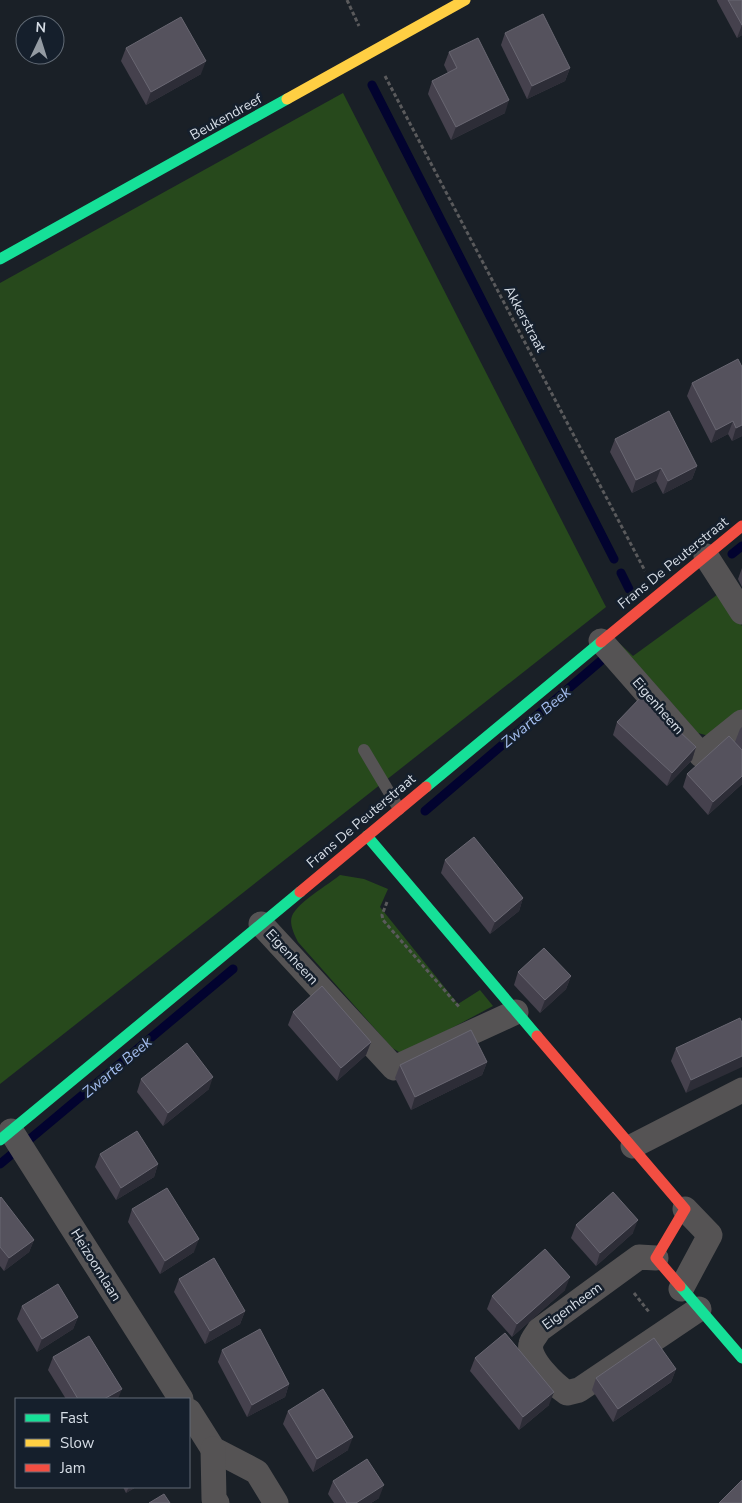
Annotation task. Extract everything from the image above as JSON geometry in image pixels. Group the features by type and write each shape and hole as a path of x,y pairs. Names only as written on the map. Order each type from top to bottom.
{"street":[{"name":"Beukendreef","path":"0,259 465,0"},
{"name":"Frans De Peuterstraat","path":"5,1136 742,526"},
{"path":"706,556 742,612"},
{"name":"Eigenheem","path":"601,641 701,754 742,722"},
{"path":"367,836 685,1209 710,1235 681,1289"},
{"name":"Eigenheem","path":"261,924 394,1068 516,1012"},
{"path":"633,1146 742,1090"},
{"name":"Heizoomlaan","path":"5,1136 180,1398"},
{"path":"685,1209 656,1258 742,1358"},
{"name":"Eigenheem","path":"656,1258 639,1257 539,1330 531,1344 533,1358 556,1387 567,1393 580,1390 699,1309"},
{"path":"190,1413 213,1449 257,1472 276,1503"},
{"path":"213,1449 214,1499 217,1503"}],"lane":[{"path":"364,750 400,809"}],"path":[{"name":"Akkerstraat","path":"373,52 658,596"},
{"path":"398,873 382,915 383,920 479,1029"},
{"path":"618,1272 665,1332"}],"green space":[{"path":"343,93 606,607 0,1084 0,283"},
{"path":"721,592 742,626 742,712 709,736 698,733 617,641 633,656"},
{"path":"340,875 364,879 388,889 380,907 458,1004 480,990 493,1006 407,1052 399,1052 392,1048 298,942 292,929 292,916 300,905"}],"building":[{"path":"728,0 742,0 742,25"},
{"path":"543,14 570,68 532,86 505,33"},
{"path":"181,17 206,61 151,92 126,48"},
{"path":"478,38 509,100 456,127 432,81 457,68 449,52"},
{"path":"738,359 742,367 742,425 736,428 733,421 716,430 692,383"},
{"path":"669,411 697,466 668,481 661,468 636,480 615,439"},
{"path":"642,696 696,747 672,773 617,722"},
{"path":"729,736 742,750 742,776 713,802 687,774"},
{"path":"474,837 523,898 495,922 445,860"},
{"path":"544,948 571,976 545,1000 518,972"},
{"path":"322,986 371,1042 341,1068 293,1012"},
{"path":"740,1018 742,1023 742,1056 691,1080 676,1048"},
{"path":"471,1030 487,1062 415,1097 400,1065"},
{"path":"187,1043 213,1077 168,1113 141,1079"},
{"path":"137,1131 158,1164 121,1188 100,1154"},
{"path":"167,1188 199,1239 165,1261 132,1209"},
{"path":"613,1192 638,1220 600,1253 576,1225"},
{"path":"1,1197 34,1240 9,1258 0,1247"},
{"path":"545,1249 570,1277 517,1324 492,1296"},
{"path":"214,1258 245,1311 210,1331 179,1279"},
{"path":"58,1284 78,1317 42,1339 22,1306"},
{"path":"260,1329 289,1384 252,1405 222,1350"},
{"path":"505,1333 554,1392 523,1417 475,1358"},
{"path":"89,1336 122,1389 106,1398 77,1398 53,1357"},
{"path":"654,1338 676,1369 618,1409 596,1378"},
{"path":"323,1389 353,1437 317,1459 288,1411"},
{"path":"367,1459 384,1485 356,1503 347,1503 333,1481"},
{"path":"742,1480 742,1503 719,1503"},
{"path":"164,1494 170,1503 149,1503"}],"waterway":[{"path":"372,85 614,559"},
{"name":"Zwarte Beek","path":"732,554 742,546"},
{"path":"621,573 629,589"},
{"name":"Zwarte Beek","path":"425,811 610,653"},
{"name":"Zwarte Beek","path":"0,1164 233,969"}],"traffic: fast":[{"path":"0,259 287,99"},
{"path":"426,787 601,642"},
{"path":"367,836 537,1036"},
{"path":"0,1140 300,892"},
{"path":"680,1286 742,1358"}],"traffic: slow":[{"path":"287,99 465,0"}],"traffic: jam":[{"path":"601,642 742,526"},
{"path":"300,892 426,787"},
{"path":"537,1036 685,1209 656,1258 680,1286"}]}
